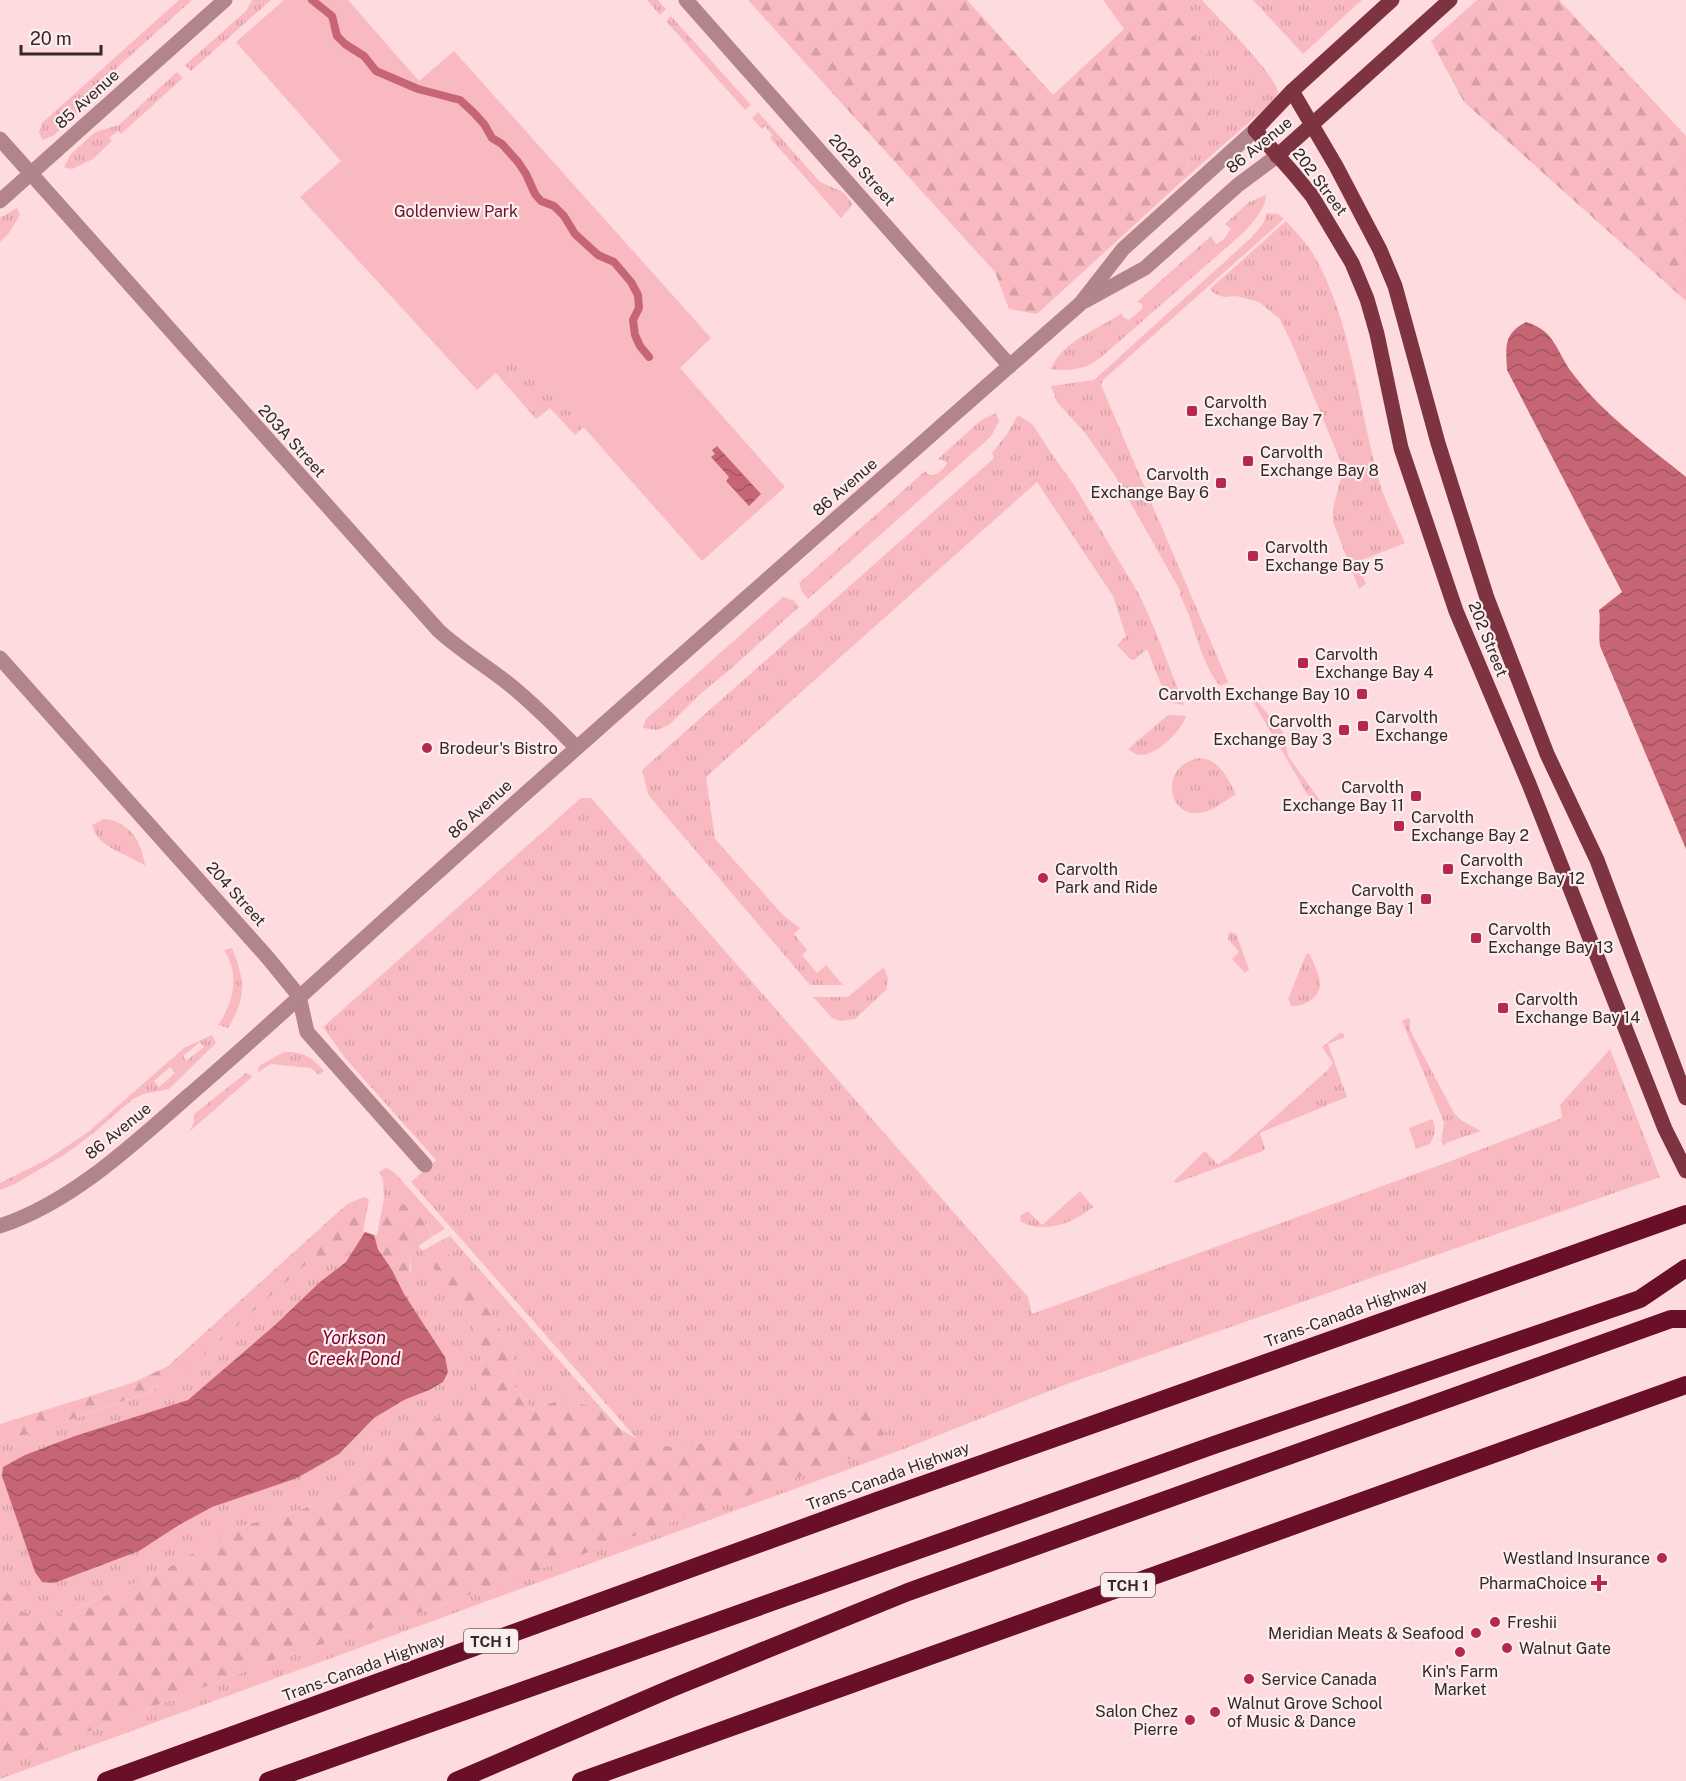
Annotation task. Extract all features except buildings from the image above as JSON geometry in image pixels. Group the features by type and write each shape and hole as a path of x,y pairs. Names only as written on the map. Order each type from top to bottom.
{"highway":[{"name":"Trans-Canada Highway","path":"106,1781 899,1493 1686,1214"},
{"path":"268,1781 1214,1445 1640,1299 1686,1268"},
{"path":"456,1781 672,1688 908,1592 1671,1319 1686,1319"},
{"name":"TCH 1","path":"581,1781 1680,1387"}],"main road":[{"name":"86 Avenue","path":"1255,130 1292,91 1392,0"},
{"name":"86 Avenue","path":"1277,156 1450,0"},
{"name":"202 Street","path":"1292,91 1380,250 1395,286 1438,443 1487,598 1547,754 1597,860 1686,1098"},
{"name":"202 Street","path":"1255,130 1312,196 1352,263 1367,299 1377,334 1401,448 1456,611 1533,795 1665,1130 1686,1171"}],"street":[{"name":"85 Avenue","path":"0,201 225,0"},
{"name":"202B Street","path":"686,0 1010,366"},
{"name":"86 Avenue","path":"0,1226 49,1206 117,1157 219,1070 576,747 1080,304 1123,249 1255,130"},
{"name":"203A Street","path":"0,139 439,631 459,649 514,689 576,747"},
{"name":"86 Avenue","path":"1080,304 1145,268 1238,185 1277,156"},
{"name":"204 Street","path":"0,658 240,926 299,996 307,1032 425,1166"}],"green space":[{"path":"179,0 192,0 88,94 78,114 53,136 43,140 39,133 42,123"},
{"path":"252,0 271,0 191,71 185,65 246,11"},
{"name":"Goldenview Park","path":"284,0 348,0 419,81 454,51 711,338 680,368 785,487 702,561 518,353 477,390 300,197 341,161 236,42"},
{"path":"647,0 658,0 666,9 660,15"},
{"path":"748,0 967,0 1053,95 1124,29 1103,0 1165,0 1210,56 1211,112 1181,182 1037,314 1009,309 995,272"},
{"path":"1165,0 1202,0 1257,60 1275,84 1278,93 1271,103 1181,182 1211,112 1210,56"},
{"path":"1253,0 1362,0 1303,54"},
{"path":"1477,0 1559,0 1686,136 1686,301 1464,102 1431,41"},
{"path":"671,16 751,105 745,110 666,21"},
{"path":"177,72 183,78 121,134 118,131 109,138 112,141 93,159 72,169 64,167 71,154 95,132 119,125"},
{"path":"758,112 820,182 843,192 853,204 841,218 770,138 772,135 765,126 762,129 752,118"},
{"path":"1266,195 1261,211 1243,233 1099,359 1076,369 1051,369 1056,359 1082,336 1122,313 1123,317 1129,320 1143,308 1142,304 1137,302 1211,236 1216,244 1223,240 1231,229 1225,224 1249,202"},
{"path":"17,208 20,215 9,233 0,242 0,218"},
{"path":"1267,213 1278,214 1284,219 1103,380 1101,385 1228,682 1220,686 1207,666 1180,595 1181,592 1114,474 1085,433 1057,402 1051,386 1094,380 1252,237 1264,222"},
{"path":"1286,221 1310,249 1324,274 1335,302 1352,361 1379,480 1405,543 1357,562 1366,584 1359,589 1333,522 1333,508 1341,478 1340,460 1280,319 1259,302 1236,296 1224,297 1215,294 1210,289"},
{"path":"510,338 595,417 575,435 550,408 536,419 482,357"},
{"path":"996,413 999,421 986,441 808,599 799,583 925,471 929,475 940,472 947,463 938,459 981,420"},
{"path":"1018,415 1033,425 1074,485 1140,596 1184,705 1169,702 1147,649 1134,660 1130,659 1117,645 1126,636 1113,596 1037,482 706,777 715,839 783,915 800,928 794,934 807,950 802,955 817,973 826,965 843,985 810,985 655,803 648,794 642,770 994,458 992,453"},
{"path":"783,597 793,600 799,607 699,695 669,725 657,730 643,728 646,719"},
{"path":"1249,692 1283,732 1288,756 1323,805 1316,809"},
{"path":"1168,715 1186,716 1180,728 1161,747 1147,754 1138,755 1128,749"},
{"path":"1201,758 1218,766 1236,794 1209,810 1199,813 1188,812 1179,807 1174,799 1173,779 1178,769 1188,762"},
{"path":"581,798 591,798 1028,1297 1032,1314 1451,1161 1562,1118 1560,1105 1610,1049 1660,1177 1067,1384 904,1449 0,1779 0,1763 46,1748 274,1660 427,1610 701,1510 794,1409 757,1438 723,1437 679,1449 636,1438 411,1182 436,1160 345,1058 323,1027"},
{"path":"104,819 116,822 131,831 138,841 146,866 114,850 100,839 92,825"},
{"path":"1231,932 1236,934 1249,969 1245,973 1232,959 1239,952 1228,939 1228,934"},
{"path":"232,948 240,970 242,988 238,1007 228,1028 218,1025 228,1007 233,988 232,969 224,950"},
{"path":"1309,953 1319,977 1319,990 1309,1001 1291,1006 1288,999 1306,955"},
{"path":"884,967 888,979 886,990 855,1019 840,1021 832,1018 813,997 848,997"},
{"path":"1410,1019 1410,1030 1454,1113 1462,1121 1481,1131 1446,1143 1445,1146 1441,1142 1444,1122 1402,1021"},
{"path":"1343,1033 1345,1037 1328,1044 1347,1097 1260,1133 1265,1148 1263,1151 1176,1183 1174,1181 1204,1152 1218,1165 1226,1160 1327,1071 1333,1063 1322,1047"},
{"path":"212,1035 216,1043 169,1089 143,1094 133,1099 64,1155 15,1184 0,1190 0,1183 48,1159 88,1132 184,1048","holes":["200,1042 204,1047 186,1061 183,1056","170,1067 175,1073 159,1087 154,1081"]},
{"path":"284,1052 307,1056 324,1071 319,1075 311,1068 271,1064 258,1072 259,1066"},
{"path":"246,1073 253,1076 189,1132 194,1122 194,1114"},
{"path":"1432,1119 1435,1132 1430,1144 1416,1149 1409,1128"},
{"path":"386,1168 394,1172 445,1229 433,1236 414,1210 401,1203 384,1199 383,1180 379,1172"},
{"path":"1080,1191 1093,1207 1077,1218 1049,1227 1021,1222 1020,1216 1028,1211 1042,1225"},
{"path":"364,1197 369,1199 363,1231 365,1232 349,1252 338,1256 312,1259 189,1368 149,1392 0,1442 0,1424 132,1383 168,1366 347,1204"},
{"path":"384,1199 401,1203 414,1210 433,1236 411,1251 409,1279 400,1285 382,1255 374,1235 377,1235"},
{"name":"Yorkson Creek Pond","path":"365,1232 374,1235 378,1249 400,1285 411,1271 410,1251 418,1245 474,1328 480,1347 482,1367 478,1387 469,1403 461,1409 429,1421 390,1441 323,1500 303,1509 235,1528 161,1572 82,1606 50,1617 36,1617 23,1612 0,1583 0,1442 150,1392 189,1367 312,1259 338,1256 349,1252"},
{"path":"450,1236 601,1408 561,1400 531,1409 514,1386 513,1354 476,1284 438,1242"},
{"path":"438,1242 476,1284 513,1354 514,1386 531,1409 561,1400 601,1408 620,1429 636,1438 679,1449 723,1437 757,1438 794,1409 873,1407 888,1445 427,1610 274,1660 46,1748 0,1763 0,1583 23,1612 36,1617 50,1617 82,1606 161,1572 235,1528 303,1509 323,1500 390,1441 429,1421 461,1409 469,1403 478,1387 482,1367 480,1347 474,1328 422,1251"}],"water":[{"path":"1526,322 1544,331 1550,337 1567,366 1598,403 1686,477 1686,849 1600,646 1599,610 1622,592 1507,370 1507,342 1513,331"},
{"path":"717,446 761,494 749,506 726,481 729,477 711,457 715,454 712,450"},
{"name":"Yorkson Creek Pond","path":"365,1232 374,1235 378,1249 404,1294 445,1357 448,1372 443,1382 404,1400 374,1418 339,1454 297,1478 212,1507 139,1551 54,1583 42,1582 35,1572 2,1476 3,1467 25,1455 75,1436 188,1400 275,1325 320,1282 346,1262"}],"waterway":[{"path":"312,0 332,16 337,36 364,56 376,71 418,89 460,100 474,113 492,138 502,144 518,162 541,201 554,206 564,216 575,234 598,255 614,262 631,282 638,295 639,308 633,320 635,335 649,357"}],"place":[{"name":"Carvolth Exchange Bay 7","path":"1192,411"},
{"name":"Carvolth Exchange Bay 8","path":"1248,461"},
{"name":"Carvolth Exchange Bay 6","path":"1221,483"},
{"name":"Carvolth Exchange Bay 5","path":"1253,556"},
{"name":"Carvolth Exchange Bay 4","path":"1303,663"},
{"name":"Carvolth Exchange Bay 10","path":"1362,694"},
{"name":"Carvolth Exchange","path":"1363,726"},
{"name":"Carvolth Exchange Bay 3","path":"1344,730"},
{"name":"Brodeur's Bistro","path":"427,748"},
{"name":"Carvolth Exchange Bay 11","path":"1416,796"},
{"name":"Carvolth Exchange Bay 2","path":"1399,826"},
{"name":"Carvolth Exchange Bay 12","path":"1448,869"},
{"name":"Carvolth Park and Ride","path":"1043,878"},
{"name":"Carvolth Exchange Bay 1","path":"1426,899"},
{"name":"Carvolth Exchange Bay 13","path":"1476,938"},
{"name":"Carvolth Exchange Bay 14","path":"1503,1008"},
{"name":"Westland Insurance","path":"1662,1558"},
{"name":"PharmaChoice","path":"1599,1583"},
{"name":"Freshii","path":"1495,1622"},
{"name":"Meridian Meats & Seafood","path":"1476,1633"},
{"name":"Walnut Gate","path":"1507,1648"},
{"name":"Kin's Farm Market","path":"1460,1652"},
{"name":"Service Canada","path":"1249,1679"},
{"name":"Walnut Grove School of Music & Dance","path":"1215,1712"},
{"name":"Salon Chez Pierre","path":"1190,1720"}]}
